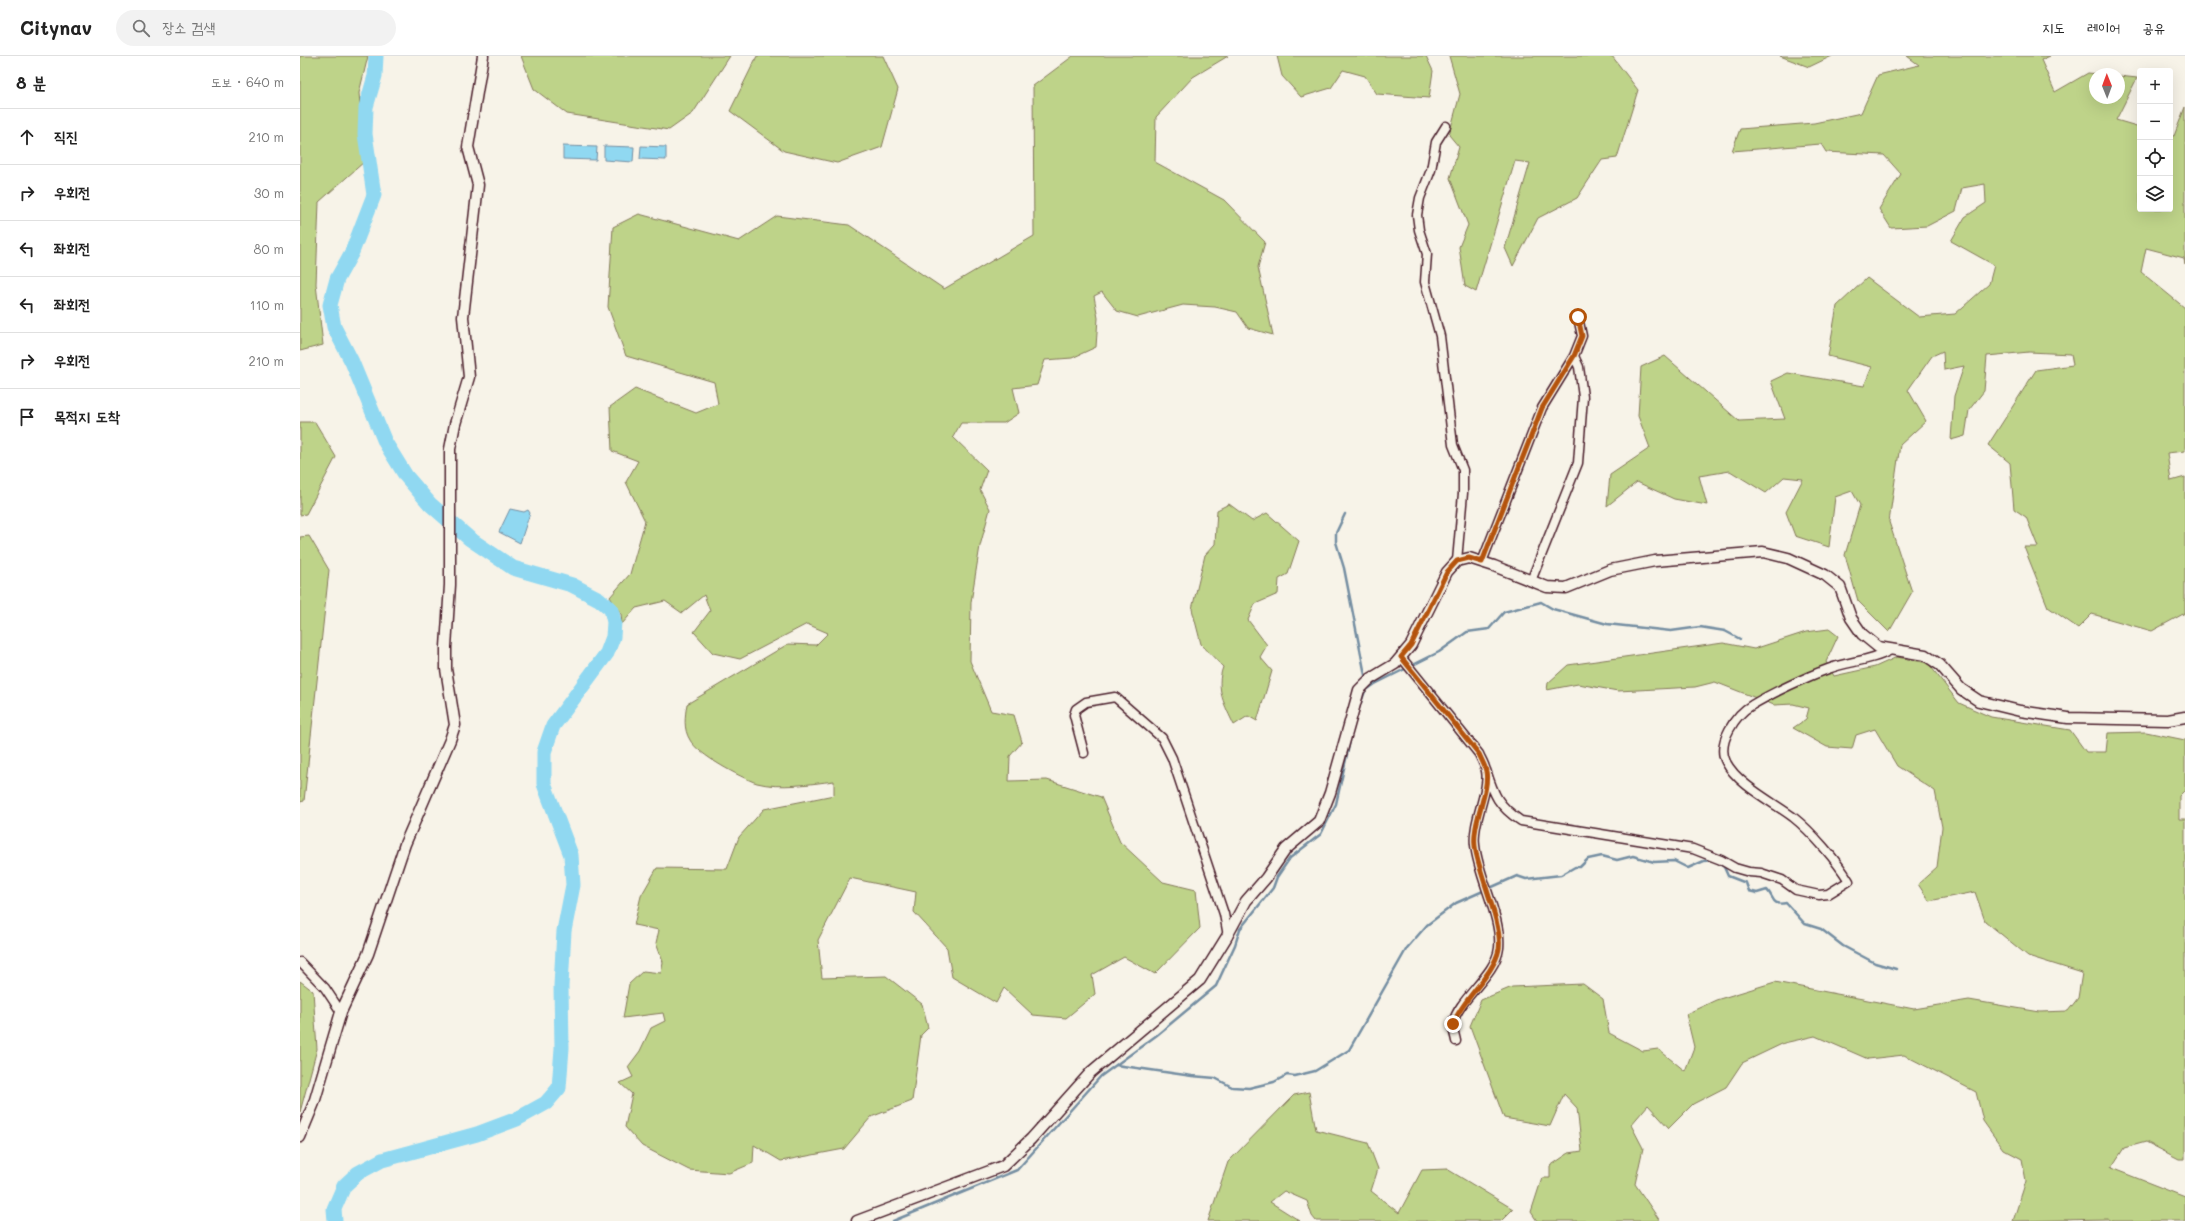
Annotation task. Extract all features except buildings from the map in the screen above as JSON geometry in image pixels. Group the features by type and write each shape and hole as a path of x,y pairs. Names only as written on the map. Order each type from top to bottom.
{"street":[{"path":"300,1137 314,1103 341,1012 368,954 405,844 450,740 454,725 446,669 450,585 450,449 455,424 469,377 463,317 478,185 468,147 483,56"},
{"path":"1446,126 1436,142 1431,170 1420,198 1417,215 1419,230 1427,254 1425,282 1440,336 1454,445 1463,470 1463,493 1457,561"},
{"path":"1482,562 1542,408 1574,356 1582,336 1578,317"},
{"path":"1532,581 1578,463 1583,397 1580,367 1574,356"},
{"path":"857,1221 1003,1166 1031,1139 1091,1072 1200,980 1228,936 1246,901 1266,878 1286,849 1320,820 1330,793 1359,690 1367,681 1395,664 1411,645 1447,572 1457,561 1469,558 1547,587 1566,588 1610,570 1655,561 1763,552 1788,558 1825,575 1840,586 1851,618 1862,634 1878,647 1925,654 1940,665 1961,689 1979,702 2020,711 2068,718 2168,720 2185,717"},
{"path":"1401,657 1479,754 1493,791 1505,811 1521,821 1693,849 1721,860 1735,868 1750,872 1761,872 1782,880 1796,890 1819,896 1828,894 1849,881 1840,866 1795,818 1733,773 1725,760 1724,744 1737,717 1751,706 1828,669 1877,657 1892,649"},
{"path":"1084,753 1074,715 1076,709 1086,702 1115,697 1121,700 1126,708 1162,738 1172,758 1224,914 1228,936"},
{"path":"1456,1041 1453,1024 1458,1010 1488,973 1499,950 1498,933 1474,846 1475,827 1486,778 1486,770"},
{"path":"300,962 325,988 341,1012"}],"green space":[{"path":"300,56 368,56 359,93 365,161 319,202 316,284 323,345 300,351"},
{"path":"521,56 730,56 693,113 669,130 567,114 534,89"},
{"path":"757,56 883,56 898,89 882,147 837,163 784,151 730,111"},
{"path":"1073,56 1228,56 1193,77 1156,117 1155,162 1224,200 1265,242 1258,267 1273,335 1248,328 1237,312 1215,307 1183,305 1138,317 1117,311 1102,292 1094,296 1098,318 1096,347 1072,358 1045,360 1037,385 1013,388 1019,413 1004,423 961,423 953,437 987,470 980,490 990,509 980,546 971,602 970,661 991,711 1014,715 1022,742 1010,756 1009,781 1047,780 1101,797 1120,842 1163,882 1196,890 1200,928 1155,974 1124,957 1092,975 1095,994 1066,1018 1033,1015 1004,988 996,1003 952,977 947,948 914,912 916,892 850,878 818,940 822,978 886,976 922,1004 928,1028 921,1035 912,1101 871,1117 844,1149 781,1161 754,1145 753,1163 729,1173 689,1170 642,1146 625,1127 632,1094 620,1083 633,1077 628,1067 640,1051 651,1028 665,1021 663,1013 623,1018 629,984 643,971 661,973 663,962 656,943 659,930 634,925 641,896 657,868 727,869 739,837 764,809 834,795 834,781 775,786 757,783 731,771 701,752 690,740 685,727 687,704 788,644 816,645 828,633 807,624 740,659 713,653 694,632 710,611 704,595 682,613 665,601 636,608 622,624 621,614 610,597 630,574 645,521 626,482 638,461 612,451 610,407 635,389 696,413 718,404 714,382 626,356 608,307 613,227 639,214 739,241 777,216 849,225 944,289 1034,236 1033,86"},
{"path":"1277,56 1426,56 1433,71 1429,98 1377,94 1365,76 1343,70 1331,88 1301,97 1282,76"},
{"path":"1449,56 1612,56 1638,90 1617,158 1602,160 1577,198 1538,218 1513,266 1505,248 1530,163 1515,161 1476,292 1465,286 1459,247 1468,225 1450,178 1459,147 1449,135 1460,94"},
{"path":"1780,56 1832,56 1809,67"},
{"path":"1907,56 2050,56 2041,60 2055,92 2089,73 2089,104 2124,104 2116,120 2137,126 2137,212 2173,212 2173,136 2185,107 2185,264 2184,258 2146,248 2141,272 2185,308 2185,451 2167,453 2171,481 2185,477 2185,613 2152,631 2092,614 2078,628 2048,607 2024,547 2038,547 2026,517 2014,509 2010,463 1988,445 2036,370 2073,365 2071,354 2029,352 1987,356 1984,391 1969,410 1965,436 1951,440 1954,396 1964,366 1944,370 1943,351 1932,356 1908,390 1926,421 1900,445 1889,522 1912,592 1889,632 1858,601 1845,555 1860,505 1852,491 1835,497 1829,547 1795,536 1786,512 1803,479 1784,477 1766,493 1730,471 1699,476 1707,505 1674,499 1637,482 1607,506 1610,475 1650,448 1638,416 1641,367 1665,356 1739,421 1785,419 1771,381 1788,373 1864,386 1872,367 1828,356 1837,306 1867,278 1919,317 1955,314 1989,284 1994,265 1951,241 1965,217 1986,203 1985,184 1962,188 1956,211 1927,226 1891,228 1879,209 1901,174 1884,155 1826,152 1821,144 1732,151 1740,129 1814,123 1861,113 1878,75 1919,65"},
{"path":"2125,77 2137,78 2125,102"},
{"path":"300,422 315,422 336,457 306,514 300,515"},
{"path":"1229,504 1252,521 1267,513 1299,541 1288,574 1279,579 1278,594 1255,604 1248,620 1267,645 1260,657 1272,671 1257,721 1248,716 1234,725 1222,697 1220,683 1223,667 1201,644 1192,609 1205,555 1215,544 1217,510"},
{"path":"309,536 329,570 304,801 300,802 300,537"},
{"path":"1829,629 1838,636 1826,662 1834,676 1875,667 1897,657 1928,663 1959,703 1991,717 2070,730 2086,752 2106,752 2108,733 2146,732 2185,740 2185,790 2179,796 2179,819 2185,819 2185,1159 2179,1159 2146,1142 2124,1148 2111,1168 2185,1197 2185,1221 2111,1221 2108,1219 2013,1221 2026,1181 2022,1159 2003,1149 1983,1121 1976,1092 1904,1055 1868,1059 1815,1036 1784,1043 1742,1063 1726,1087 1693,1104 1669,1128 1648,1105 1631,1125 1643,1148 1635,1184 1660,1221 1537,1221 1531,1212 1542,1178 1550,1178 1550,1166 1569,1153 1582,1151 1577,1108 1564,1094 1550,1126 1504,1118 1470,1026 1481,1000 1512,987 1583,984 1603,999 1609,1033 1643,1051 1658,1049 1685,1071 1694,1047 1686,1014 1716,1000 1775,982 1914,1009 1969,1000 2040,1012 2068,1011 2078,998 2082,973 2028,956 1985,921 1975,892 1929,901 1918,884 1937,867 1942,827 1935,791 1897,766 1875,729 1856,735 1852,749 1827,747 1793,728 1806,719 1809,708 1793,704 1774,705 1715,682 1695,687 1618,691 1578,684 1547,690 1548,683 1568,665 1723,643 1754,649 1806,632"},
{"path":"300,981 313,991 317,1049 300,1112"},
{"path":"1309,1092 1316,1130 1368,1143 1378,1169 1371,1191 1399,1213 1422,1170 1447,1169 1513,1209 1501,1221 1316,1221 1312,1216 1307,1201 1284,1191 1270,1202 1300,1221 1208,1221 1228,1162 1294,1095"}],"water":[{"path":"563,146 597,147 596,160 563,159"},
{"path":"604,146 634,147 633,162 604,160"},
{"path":"641,146 666,147 666,160 640,159"},
{"path":"510,509 524,512 528,510 530,513 520,543 499,532"}],"waterway":[{"path":"335,1221 334,1209 344,1186 358,1173 382,1160 477,1134 517,1119 546,1103 559,1088 562,1048 561,986 564,931 573,885 571,855 544,784 544,752 553,726 607,653 613,637 614,622 611,609 599,599 572,585 513,568 470,539 430,504 406,476 385,442 352,362 334,327 330,305 337,279 352,252 374,195 365,134 366,107 375,76 376,56"},
{"path":"1345,514 1336,533 1336,542 1344,568 1366,680"},
{"path":"1359,708 1365,691 1375,684 1439,652 1467,632 1489,629 1504,612 1541,602 1553,609 1607,624 1671,631 1700,627 1725,631 1740,639"},
{"path":"893,1221 1017,1170 1101,1076 1157,1035 1216,986 1235,945 1240,929 1273,888 1277,877 1290,858 1321,834 1336,804 1350,741"},
{"path":"1116,1065 1215,1078 1232,1087 1249,1088 1274,1082 1287,1075 1295,1076 1315,1071 1349,1050 1407,948 1427,925 1456,903 1517,876 1526,879 1561,875 1575,867 1580,867 1588,859 1602,856 1617,860 1633,856 1654,862 1674,861 1688,868 1704,861 1713,860"},
{"path":"1717,862 1724,867 1728,876 1746,883 1749,891 1757,893 1767,890 1774,901 1781,904 1786,903 1805,924 1821,929 1843,946 1875,963 1896,969"}],"route":[{"path":"1453,1024 1458,1010 1488,973 1499,950 1498,933 1474,846 1475,827 1486,778 1486,770 1479,754 1401,657 1411,645 1447,572 1457,561 1469,558 1482,562 1542,408 1574,356 1582,336 1578,317"}]}
